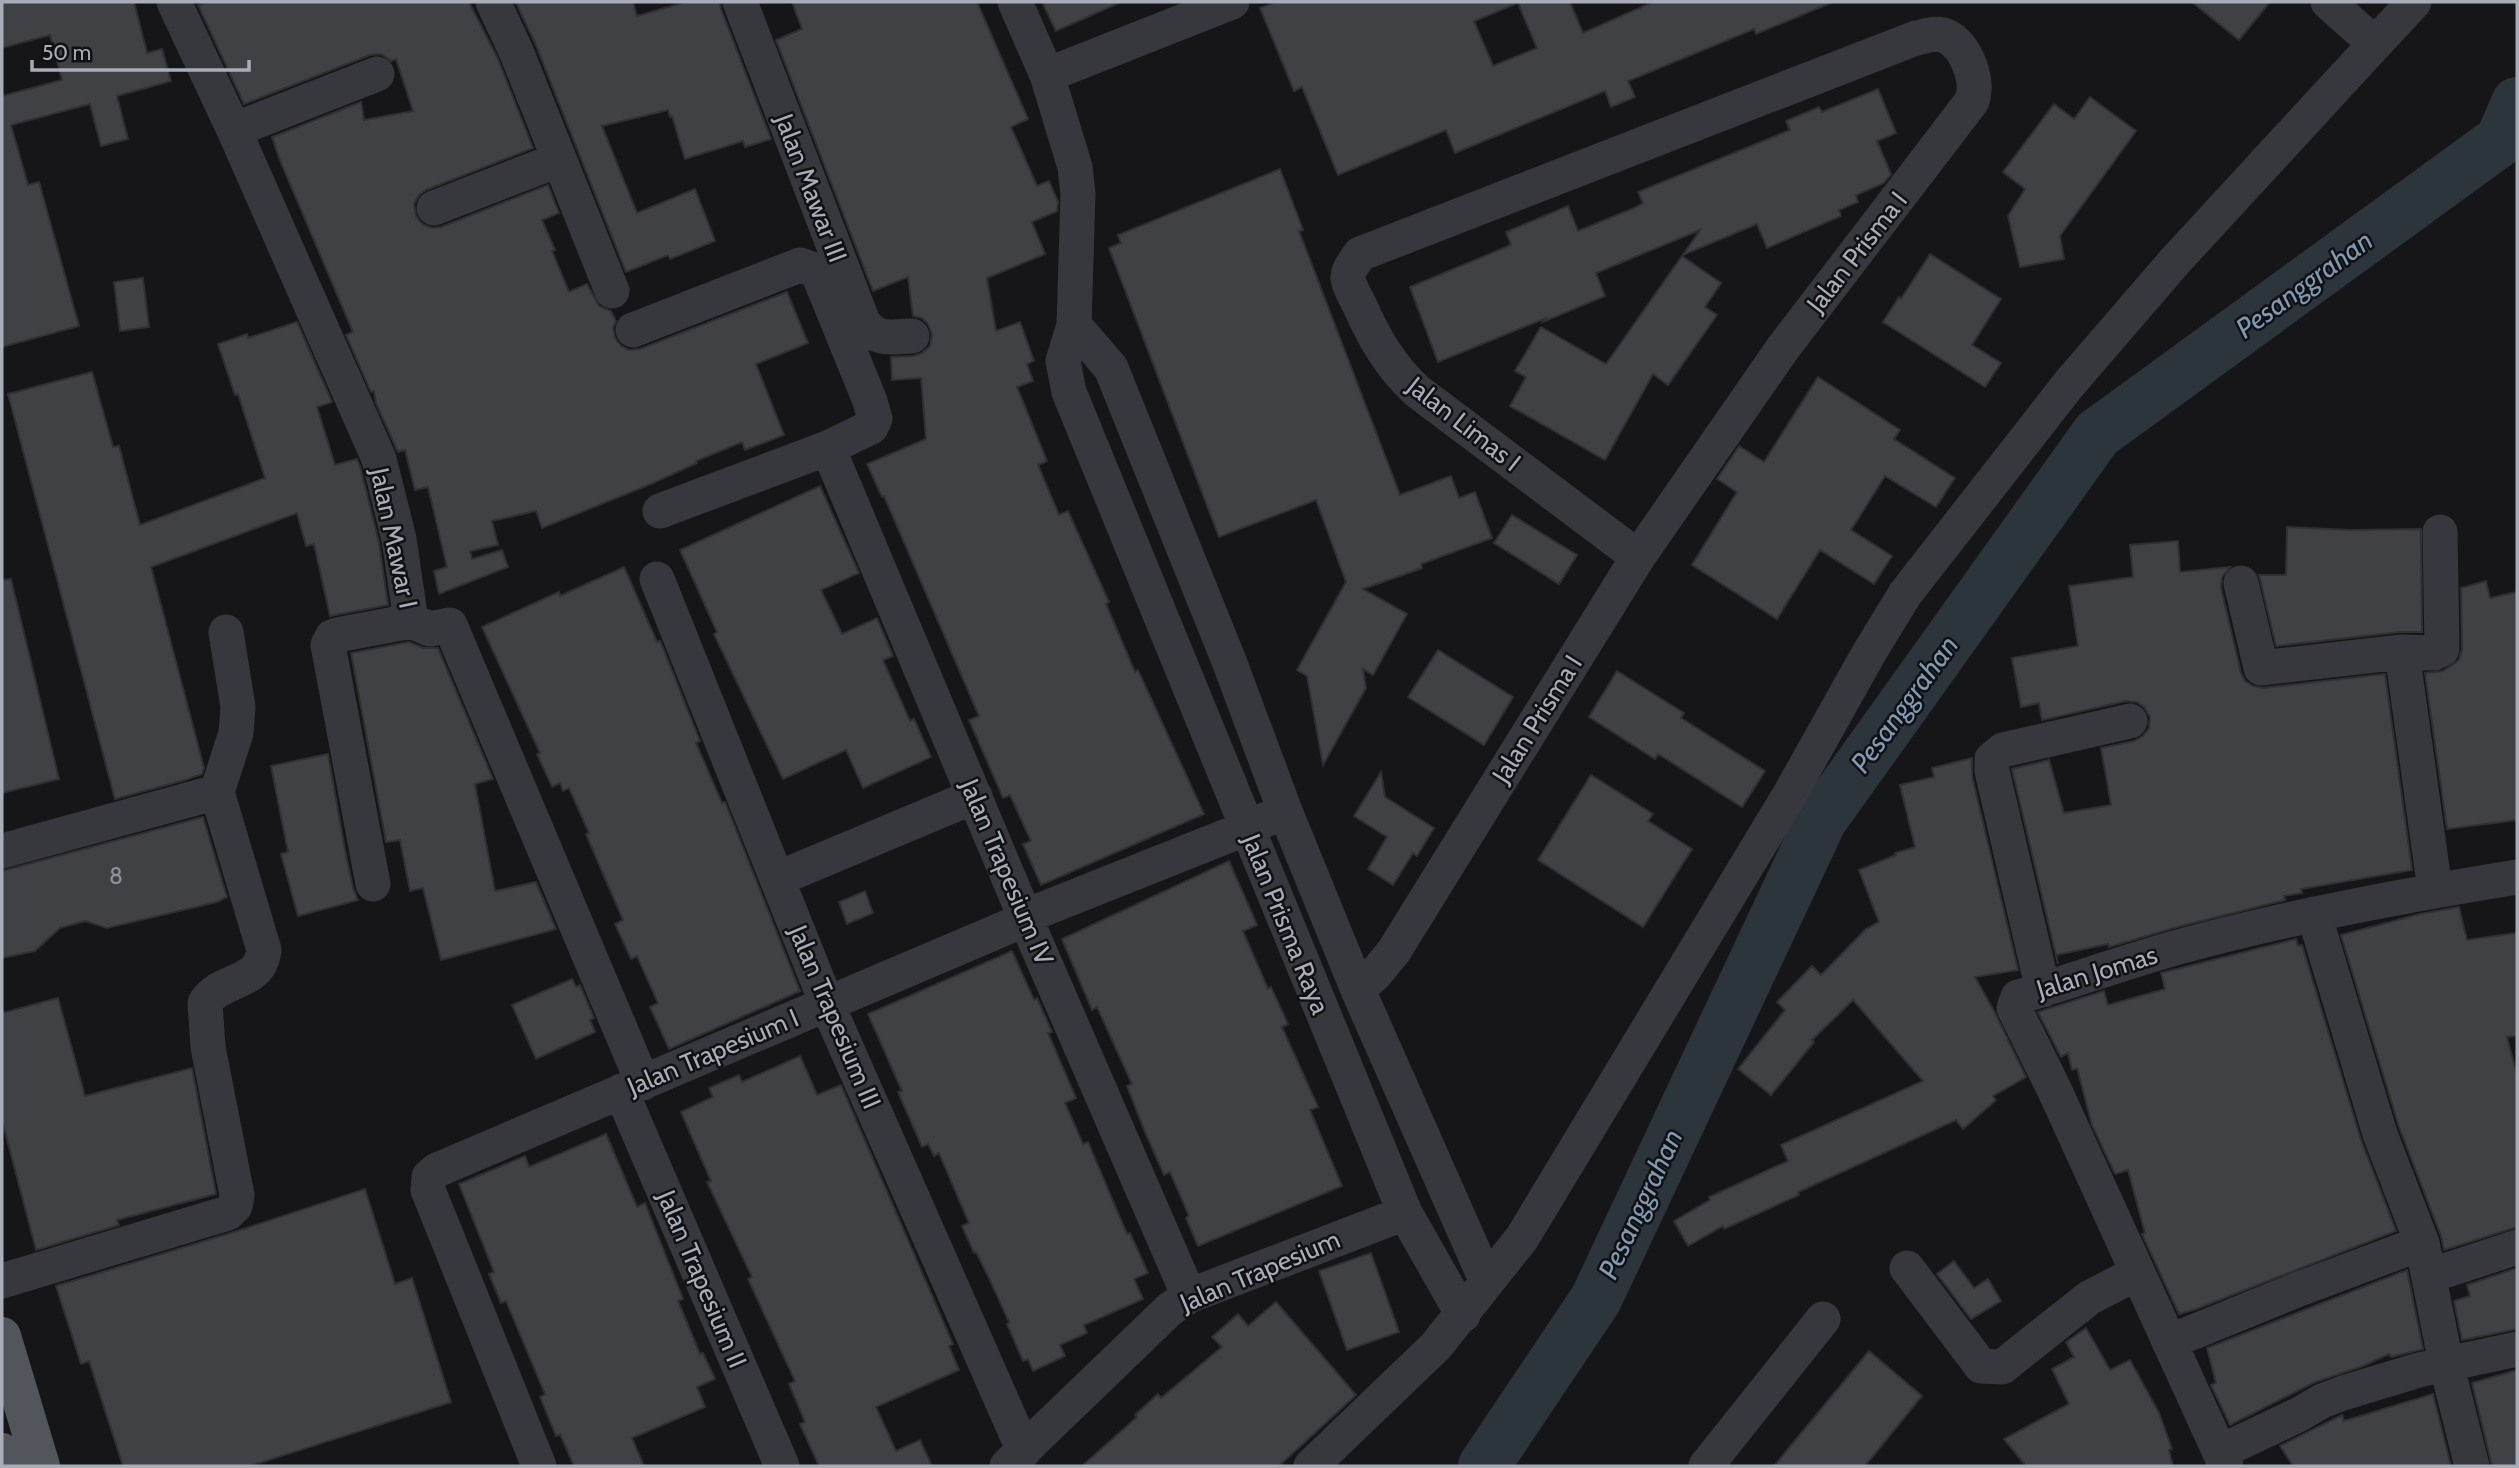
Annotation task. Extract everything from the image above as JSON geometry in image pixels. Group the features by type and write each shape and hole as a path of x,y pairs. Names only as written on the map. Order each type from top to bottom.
{"main road":[{"path":"2,1336 41,1466"},
{"path":"2,1452 6,1466"}],"street":[{"name":"Jalan Mawar I","path":"174,2 234,130 379,459 399,539 411,621 430,629 450,625 632,1087"},
{"path":"493,2 516,51 612,292"},
{"name":"Jalan Mawar III","path":"740,2 863,322 870,332 884,337 912,335"},
{"name":"Jalan Prisma Raya","path":"1015,2 1047,75 1075,167 1078,194 1074,326 1063,361 1069,392 1405,1213 1462,1315"},
{"path":"1047,75 1232,2"},
{"path":"2329,2 2375,44"},
{"path":"1311,1466 1436,1346 1522,1238 1790,794 1905,594 2078,374 2175,261 2414,2"},
{"name":"Jalan Prisma I","path":"1358,990 1394,951 1637,557 1783,348 1972,100 1976,89 1974,75 1960,48 1947,36 1934,34 1916,38 1360,254"},
{"path":"234,130 377,74"},
{"path":"434,208 558,160"},
{"name":"Jalan Limas I","path":"1360,254 1349,269 1348,280 1371,332 1402,377 1637,557"},
{"name":"Jalan Mawar III","path":"633,330 800,265 817,271 876,419 871,427 828,448"},
{"name":"Jalan Prisma Raya","path":"1074,326 1111,368 1358,990 1487,1282"},
{"path":"660,511 828,448"},
{"name":"Jalan Trapesium IV","path":"828,448 1189,1296"},
{"path":"2241,583 2261,668 2402,652 2439,653 2442,649 2440,531"},
{"name":"Jalan Trapesium III","path":"657,579 827,1004 1016,1458"},
{"path":"373,884 328,645 332,637 337,635 411,621"},
{"path":"2,1281 228,1213 234,1206 237,1195 208,1047 205,1003 214,991 253,973 262,964 264,950 217,792 236,733 238,707 226,632"},
{"path":"2402,652 2435,890"},
{"path":"2043,990 1992,771 1992,759 2003,750 2130,721"},
{"path":"2,851 217,792"},
{"path":"777,879 975,796"},
{"name":"Jalan Trapesium I","path":"539,1466 428,1190 429,1177 437,1170 1010,926 1026,916 1285,811"},
{"name":"Jalan Jomas","path":"2223,1459 2054,1089 2014,1009 2018,997 2181,946 2314,914 2517,877"},
{"path":"2314,914 2380,1134 2426,1259 2446,1363 2472,1466"},
{"name":"Jalan Trapesium II","path":"632,1087 782,1466"},
{"name":"Jalan Trapesium","path":"1016,1458 1170,1309 1189,1296 1405,1213"},
{"path":"2169,1342 2299,1289 2426,1259 2517,1247"},
{"path":"1907,1268 1981,1366 1989,1367 2002,1367 2089,1298 2137,1273"},
{"path":"1706,1466 1823,1320"},
{"path":"2223,1459 2322,1401 2446,1363 2517,1349"}],"building":[{"path":"2,2 134,2 147,53 162,49 171,81 117,96 128,139 101,146 90,104 11,125 28,185 39,182 79,326 2,347 2,96 62,80 50,35 2,48"},
{"path":"208,2 469,2 498,59 533,148 426,190 414,204 416,216 422,224 432,228 441,227 548,185 559,213 542,220 569,292 587,284 599,306 611,311 616,321 613,328 615,338 621,346 629,350 640,349 787,292 808,343 756,364 784,435 745,450 742,442 651,484 542,528 536,511 492,521 498,545 470,551 472,559 502,550 508,567 439,594 434,571 447,567 428,487 415,490 405,450 398,452 376,403 374,391 371,392 346,335 353,332 272,137 361,102 364,120 413,111 396,59 391,61 381,54 370,55 244,104 198,5"},
{"path":"633,2 637,16 686,2 720,2 771,139 745,147 743,141 685,159 668,110 602,126 637,213 695,189 715,241 670,259 668,255 626,272 535,43 516,3"},
{"path":"792,2 977,2 1028,119 1011,127 1037,186 1049,181 1058,202 1057,211 1032,222 1045,254 987,278 996,331 1020,322 1034,361 1027,364 1033,381 1017,387 1047,461 1038,465 1059,515 1068,511 1109,602 1106,604 1135,672 1138,670 1204,814 1041,885 1023,844 1031,841 1010,795 1003,798 969,720 979,716 884,496 882,497 867,464 926,439 921,378 892,380 891,357 922,353 930,346 932,334 922,318 913,316 908,277 873,291 776,40 802,29"},
{"path":"1042,2 1121,2 1056,31"},
{"path":"1276,2 1570,2 1583,33 1653,2 1833,2 1756,34 1754,29 1628,81 1635,97 1611,107 1605,91 1455,153 1446,130 1338,175 1302,87 1294,91 1260,8","holes":["1518,3 1537,48 1493,66 1474,21"]},
{"path":"2192,2 2270,2 2239,40"},
{"path":"1878,89 1896,133 1877,141 1891,174 1884,183 1856,195 1858,202 1839,210 1841,216 1767,248 1757,224 1683,255 1700,230 1596,273 1605,296 1438,362 1410,287 1511,245 1506,232 1568,206 1578,231 1634,208 1643,203 1638,192 1790,130 1786,121 1819,107 1822,112"},
{"path":"2090,97 2136,131 2060,236 2064,259 2020,267 2008,216 2025,189 2003,172 2054,104 2074,119"},
{"path":"1280,169 1303,230 1299,231 1400,495 1451,476 1459,498 1475,492 1492,538 1421,564 1422,568 1363,589 1407,614 1373,675 1363,669 1366,688 1323,765 1307,676 1297,670 1346,582 1316,500 1219,537 1109,248 1121,243 1118,235"},
{"path":"1930,254 2001,299 1972,345 2001,363 1985,387 1883,322"},
{"path":"1682,256 1721,283 1705,307 1717,315 1668,385 1653,374 1605,460 1510,406 1526,377 1515,371 1541,327 1606,364"},
{"path":"143,278 149,327 120,331 114,282"},
{"path":"297,322 332,402 317,407 335,465 357,459 360,466 379,543 388,605 330,616 314,544 306,546 297,513 151,567 204,768 202,774 185,780 115,799 8,394 92,372 113,447 119,446 140,525 265,478 238,394 235,395 218,344 247,334 248,338"},
{"path":"1818,377 1900,430 1894,439 1955,478 1936,507 1885,476 1851,530 1892,556 1874,584 1820,550 1777,619 1692,565 1737,492 1717,479 1739,446 1764,462"},
{"path":"820,486 859,573 821,590 842,634 877,618 893,656 883,660 910,721 914,719 931,757 863,788 846,750 783,779 714,634 717,632 680,550"},
{"path":"1512,515 1577,555 1559,584 1494,543"},
{"path":"2287,527 2421,529 2422,632 2276,646 2259,575 2286,575"},
{"path":"2178,541 2180,572 2230,567 2222,577 2221,588 2245,681 2263,688 2385,674 2412,870 2301,889 2302,893 2284,896 2285,900 2109,947 2108,944 2056,955 2058,964 2012,769 2049,760 2064,813 2111,805 2101,748 2134,741 2143,736 2149,728 2150,717 2137,702 2126,701 2042,720 2039,703 2021,707 2012,658 2078,646 2069,586 2133,577 2130,545"},
{"path":"624,567 657,642 660,641 663,648 700,741 696,743 722,803 725,802 800,991 669,1049 650,1007 658,1003 637,956 631,959 615,924 623,920 586,834 589,833 569,788 563,791 560,783 552,787 537,754 540,753 482,627 559,592 560,596"},
{"path":"11,579 59,779 2,793 2,580"},
{"path":"2486,581 2490,598 2517,592 2517,820 2447,829 2425,673 2443,671 2459,660 2462,649 2461,588"},
{"path":"409,642 423,648 438,648 493,779 475,784 495,891 536,882 556,929 441,960 423,888 410,891 400,840 386,842 351,653"},
{"path":"1438,650 1513,697 1484,745 1408,697"},
{"path":"1617,671 1684,713 1681,718 1765,771 1742,807 1658,754 1655,759 1589,717"},
{"path":"328,754 345,850 358,900 298,916 281,854 288,852 271,766"},
{"path":"1972,758 1972,776 2018,970 1975,977 2026,1077 1993,1096 1996,1100 1963,1129 1956,1120 1798,1192 1799,1195 1724,1229 1723,1226 1688,1246 1674,1221 1710,1200 1709,1197 1788,1161 1781,1145 1923,1081 1853,1000 1812,1040 1814,1042 1771,1095 1738,1069 1785,1010 1777,1002 1812,966 1821,975 1866,929 1879,922 1859,870 1915,847 1900,785 1934,777 1932,768"},
{"path":"1381,772 1385,797 1434,828 1417,856 1413,853 1393,885 1368,869 1387,837 1354,816"},
{"path":"1591,775 1653,814 1648,821 1692,849 1643,927 1538,860"},
{"path":"203,817 227,897 217,902 107,928 85,921 60,928 35,951 2,958 2,871"},
{"path":"1229,861 1257,925 1243,931 1268,989 1271,987 1288,1024 1282,1027 1318,1107 1310,1110 1342,1186 1198,1246 1186,1218 1189,1216 1170,1172 1164,1175 1145,1132 1127,1086 1132,1084 1097,1007 1092,1010 1062,939"},
{"path":"865,891 873,913 847,924 839,902"},
{"path":"2459,907 2467,940 2517,933 2517,1036 2507,1037 2517,1075 2517,1227 2444,1250 2399,1127 2341,935 2420,914"},
{"path":"2296,939 2298,946 2302,945 2361,1140 2396,1231 2179,1314 2142,1234 2145,1233 2128,1170 2115,1174 2092,1125 2077,1068 2072,1070 2068,1053 2061,1057 2038,1012 2104,991 2108,1005 2165,989 2161,973"},
{"path":"1012,951 1052,1032 1048,1033 1076,1098 1065,1103 1083,1144 1088,1142 1127,1234 1130,1233 1148,1273 1134,1279 1143,1299 1084,1325 1087,1333 1060,1345 1065,1356 1033,1371 1028,1359 1023,1361 1007,1324 1009,1322 962,1226 969,1223 939,1153 934,1156 928,1144 922,1147 898,1092 902,1091 868,1014"},
{"path":"572,979 576,987 580,985 594,1018 590,1020 595,1032 536,1059 512,1005"},
{"path":"58,998 85,1096 192,1068 216,1194 117,1220 119,1225 36,1250 2,1120 2,1013"},
{"path":"800,1056 817,1095 841,1085 953,1344 949,1346 959,1370 876,1407 896,1451 920,1440 932,1466 819,1466 800,1424 805,1422 789,1384 795,1381 748,1279 752,1277 707,1182 711,1181 681,1112 713,1097 709,1088 739,1075 742,1082"},
{"path":"606,1134 637,1207 645,1203 683,1299 678,1301 700,1354 703,1353 715,1379 697,1387 705,1407 632,1438 644,1466 574,1466 560,1434 556,1436 540,1397 545,1394 506,1301 501,1303 489,1274 494,1272 459,1184 525,1156 529,1167"},
{"path":"365,1189 395,1284 412,1278 451,1402 250,1466 123,1466 89,1361 81,1364 56,1286"},
{"path":"1371,1253 1399,1332 1347,1350 1319,1271"},
{"path":"1954,1261 1974,1288 1988,1279 2001,1301 1971,1319 1937,1274"},
{"path":"2517,1268 2517,1329 2462,1340 2454,1301 2470,1296 2467,1285"},
{"path":"2407,1270 2423,1349 2391,1357 2389,1354 2315,1382 2230,1425 2211,1385 2216,1383 2207,1348"},
{"path":"1276,1302 1356,1395 1279,1466 1082,1466 1137,1417 1135,1415 1158,1394 1161,1398 1222,1347 1212,1337 1238,1314 1248,1326"},
{"path":"2086,1328 2110,1370 2130,1360 2159,1413 2172,1449 2169,1450 2173,1466 2026,1466 2004,1439 2069,1404 2052,1369 2074,1357 2066,1342"},
{"path":"1869,1351 1922,1396 1865,1466 1774,1466"},
{"path":"2517,1370 2517,1466 2492,1466 2472,1383"},
{"path":"2433,1394 2451,1466 2293,1466 2280,1446 2342,1415 2344,1421"}],"waterway":[{"name":"Pesanggrahan","path":"1484,1466 1596,1299 1821,820 2097,434 2501,140 2517,103"}]}
